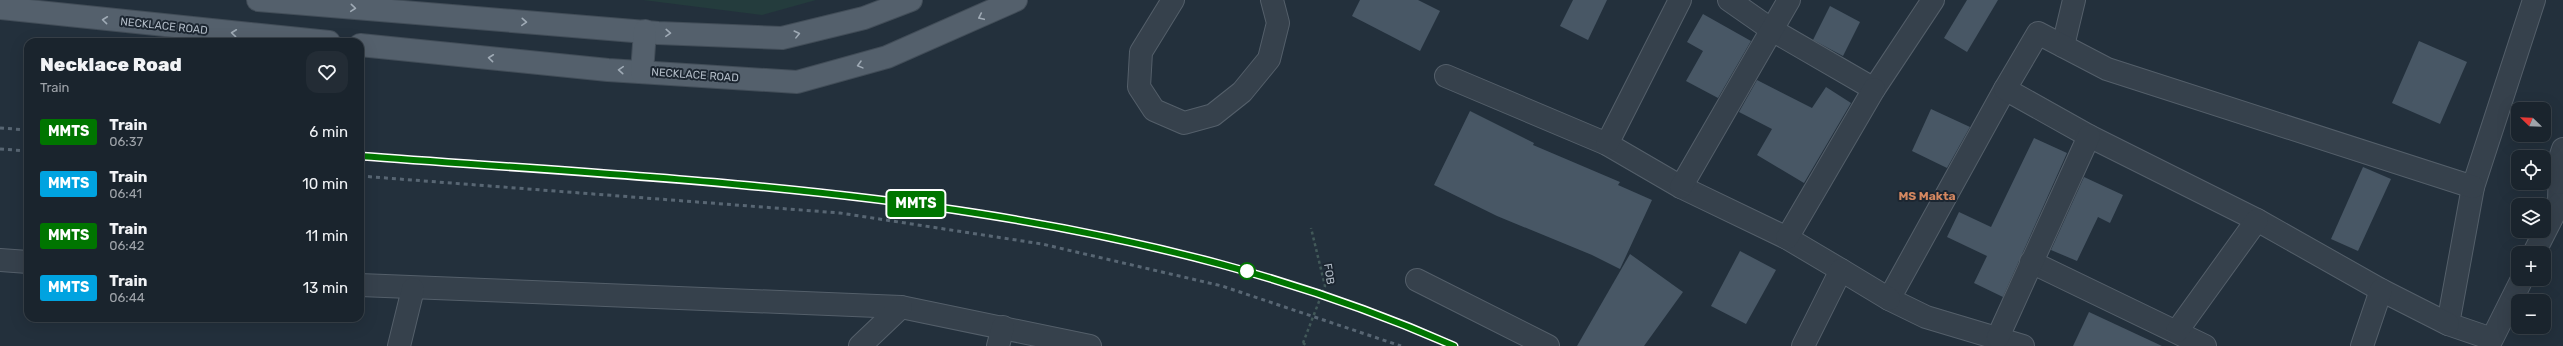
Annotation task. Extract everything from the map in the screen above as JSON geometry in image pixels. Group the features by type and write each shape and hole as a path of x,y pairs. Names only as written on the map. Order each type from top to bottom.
{"main road":[{"path":"258,0 645,31 782,38 864,18 911,0"},
{"name":"NECKLACE ROAD","path":"364,45 642,72 797,82 887,57 1016,0"},
{"name":"NECKLACE ROAD","path":"0,8 290,38"},
{"path":"642,72 645,31"}],"street":[{"path":"1173,0 1140,52 1139,87 1154,110 1184,123 1213,115 1242,92 1269,59 1278,23 1272,0"},
{"path":"1607,144 1680,0"},
{"path":"1729,0 1772,30 1874,89"},
{"path":"1681,187 1789,0"},
{"path":"1787,238 1874,89 1933,0"},
{"path":"2063,46 2074,0"},
{"path":"2448,324 2473,187 2534,0"},
{"path":"1889,299 2005,89 2038,33 2107,69 2473,187"},
{"path":"1446,76 1607,144 1681,187 1787,238 1889,299 1926,318 1998,337 2023,346"},
{"path":"2005,89 2089,136 2257,220 2381,290 2448,324 2492,339 2518,286"},
{"path":"1998,337 2089,136"},
{"path":"2538,246 2561,205 2560,158 2563,149"},
{"path":"2177,331 2257,220"},
{"path":"0,260 24,262"},
{"path":"2031,262 2177,331 2205,346"},
{"path":"1804,346 1841,270"},
{"path":"1417,280 1548,346"},
{"path":"364,285 413,289 901,307 1001,336 1090,346"},
{"path":"399,346 413,289"},
{"path":"2362,346 2381,290"},
{"path":"860,346 901,307"}],"path":[{"name":"FOB","path":"1306,346 1303,343 1325,286 1311,228"}],"green space":[{"path":"643,0 816,0 762,15"}],"building":[{"path":"1360,0 1418,0 1440,11 1420,51 1352,16"},
{"path":"1573,0 1607,0 1588,40 1560,26"},
{"path":"1967,0 1998,0 1967,52 1944,38"},
{"path":"1830,6 1860,22 1843,56 1813,40"},
{"path":"1703,14 1751,41 1718,98 1686,81 1703,51 1687,42"},
{"path":"2419,41 2467,62 2440,124 2392,103"},
{"path":"1757,80 1812,108 1826,87 1851,103 1804,183 1757,155 1772,129 1739,112"},
{"path":"1931,109 1970,127 1947,168 1912,151"},
{"path":"1470,111 1534,143 1533,145 1620,182 1618,185 1652,200 1620,269 1592,255 1497,216 1434,185"},
{"path":"2034,138 2067,153 2003,297 1974,283 1987,256 1947,237 1959,212 1991,227"},
{"path":"2363,167 2391,179 2358,251 2331,239"},
{"path":"2084,177 2123,195 2110,223 2098,217 2077,261 2051,250"},
{"path":"1740,251 1776,270 1746,324 1711,306"},
{"path":"1630,254 1683,292 1644,346 1577,346"},
{"path":"2089,312 2162,346 2073,346"}],"railway":[{"path":"0,128 24,130"},
{"path":"0,149 24,151"},
{"path":"364,156 843,193 1048,224 1229,265 1389,317 1454,346"},
{"path":"364,176 840,213 1042,244 1222,286 1401,346"}],"train":[{"name":"MMTS","path":"364,156 843,194 1048,224 1229,265 1389,317 1454,346"}],"district":[{"name":"MS Makta","path":"1927,196"}]}
